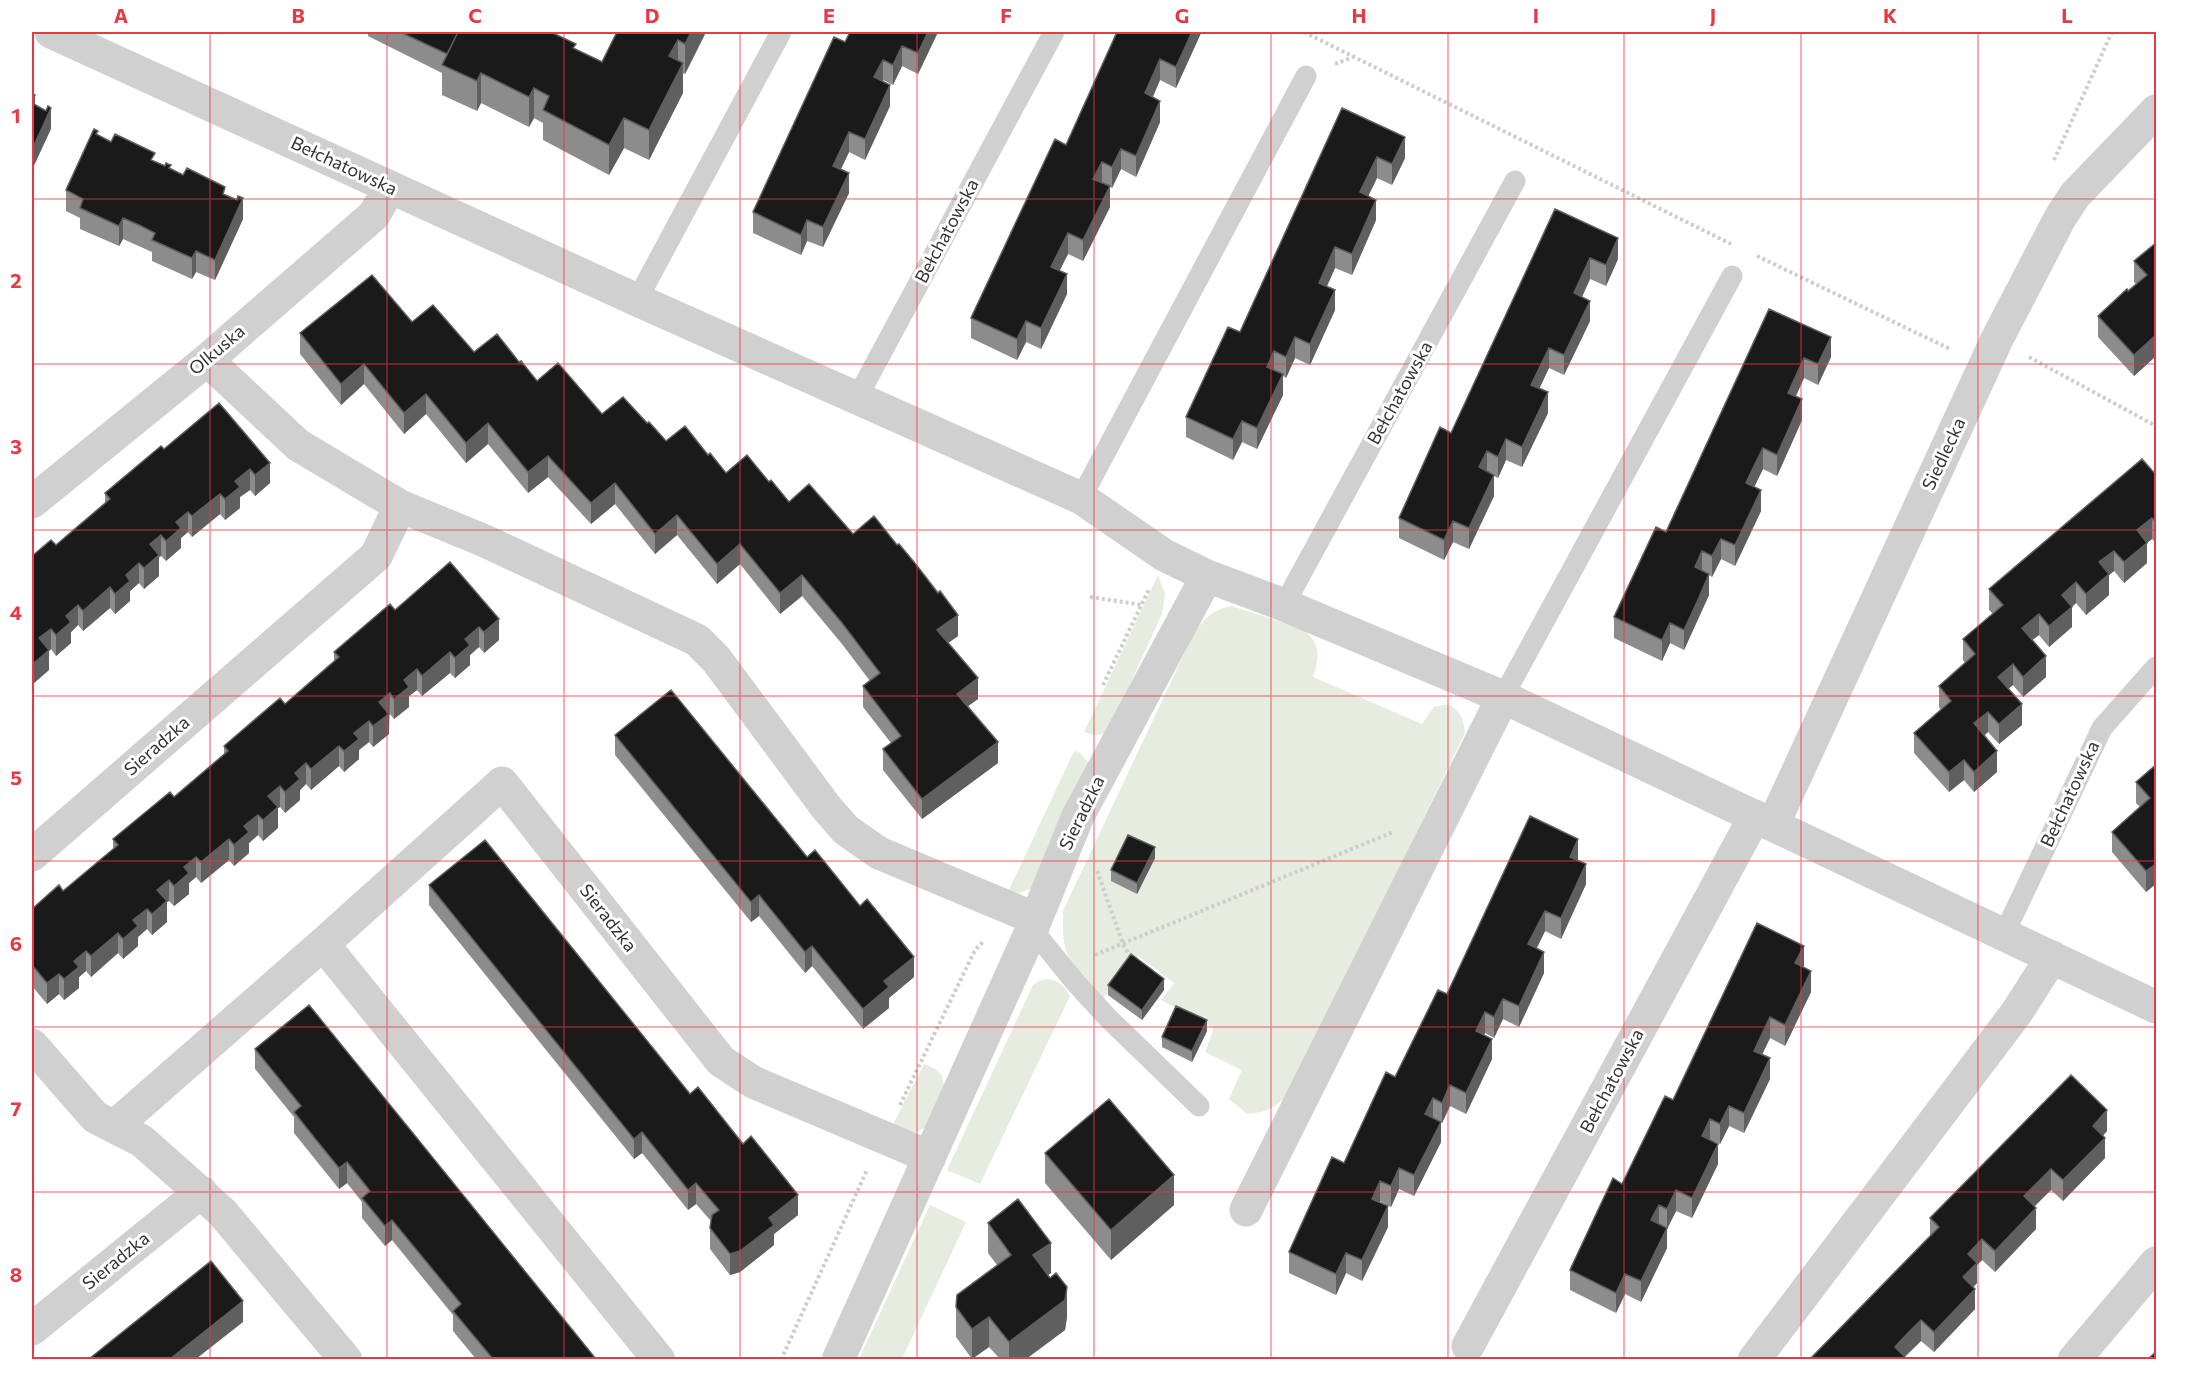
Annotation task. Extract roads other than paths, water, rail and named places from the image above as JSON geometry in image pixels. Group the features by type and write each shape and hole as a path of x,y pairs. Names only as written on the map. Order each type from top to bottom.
{"street":[{"name":"Bełchatowska","path":"51,32 637,300 1081,498 1164,555 1207,576 1284,605 1503,697 2157,1007"},
{"name":"Siedlecka","path":"1764,820 1997,339 2060,218 2075,195 2157,111"},
{"name":"Olkuska","path":"32,502 207,360 374,215 390,187"},
{"path":"207,360 298,445 400,506 495,546 697,639 716,659 826,807 846,830 887,856 1034,924"},
{"name":"Sieradzka","path":"32,855 376,556 400,506"},
{"name":"Sieradzka","path":"838,1359 1034,924 1078,816 1207,576"},
{"path":"1246,1210 1503,697"},
{"name":"Sieradzka","path":"114,1126 323,944 502,783 721,1061 753,1082 930,1157"},
{"name":"Bełchatowska","path":"1468,1346 1764,820"},
{"path":"323,944 659,1359"},
{"path":"1754,1359 2016,1012 2052,957"},
{"path":"32,1045 95,1117 142,1141 222,1212 346,1359"},
{"name":"Sieradzka","path":"32,1329 201,1192"},
{"path":"2074,1359 2157,1263"}],"lane":[{"path":"637,300 781,32"},
{"name":"Bełchatowska","path":"857,398 1054,32"},
{"path":"1081,498 1306,76"},
{"name":"Bełchatowska","path":"1284,605 1515,181"},
{"path":"1503,697 1732,276"},
{"name":"Bełchatowska","path":"2004,934 2102,728 2157,667"},
{"path":"1034,924 1064,969 1108,1018 1199,1106"}]}
